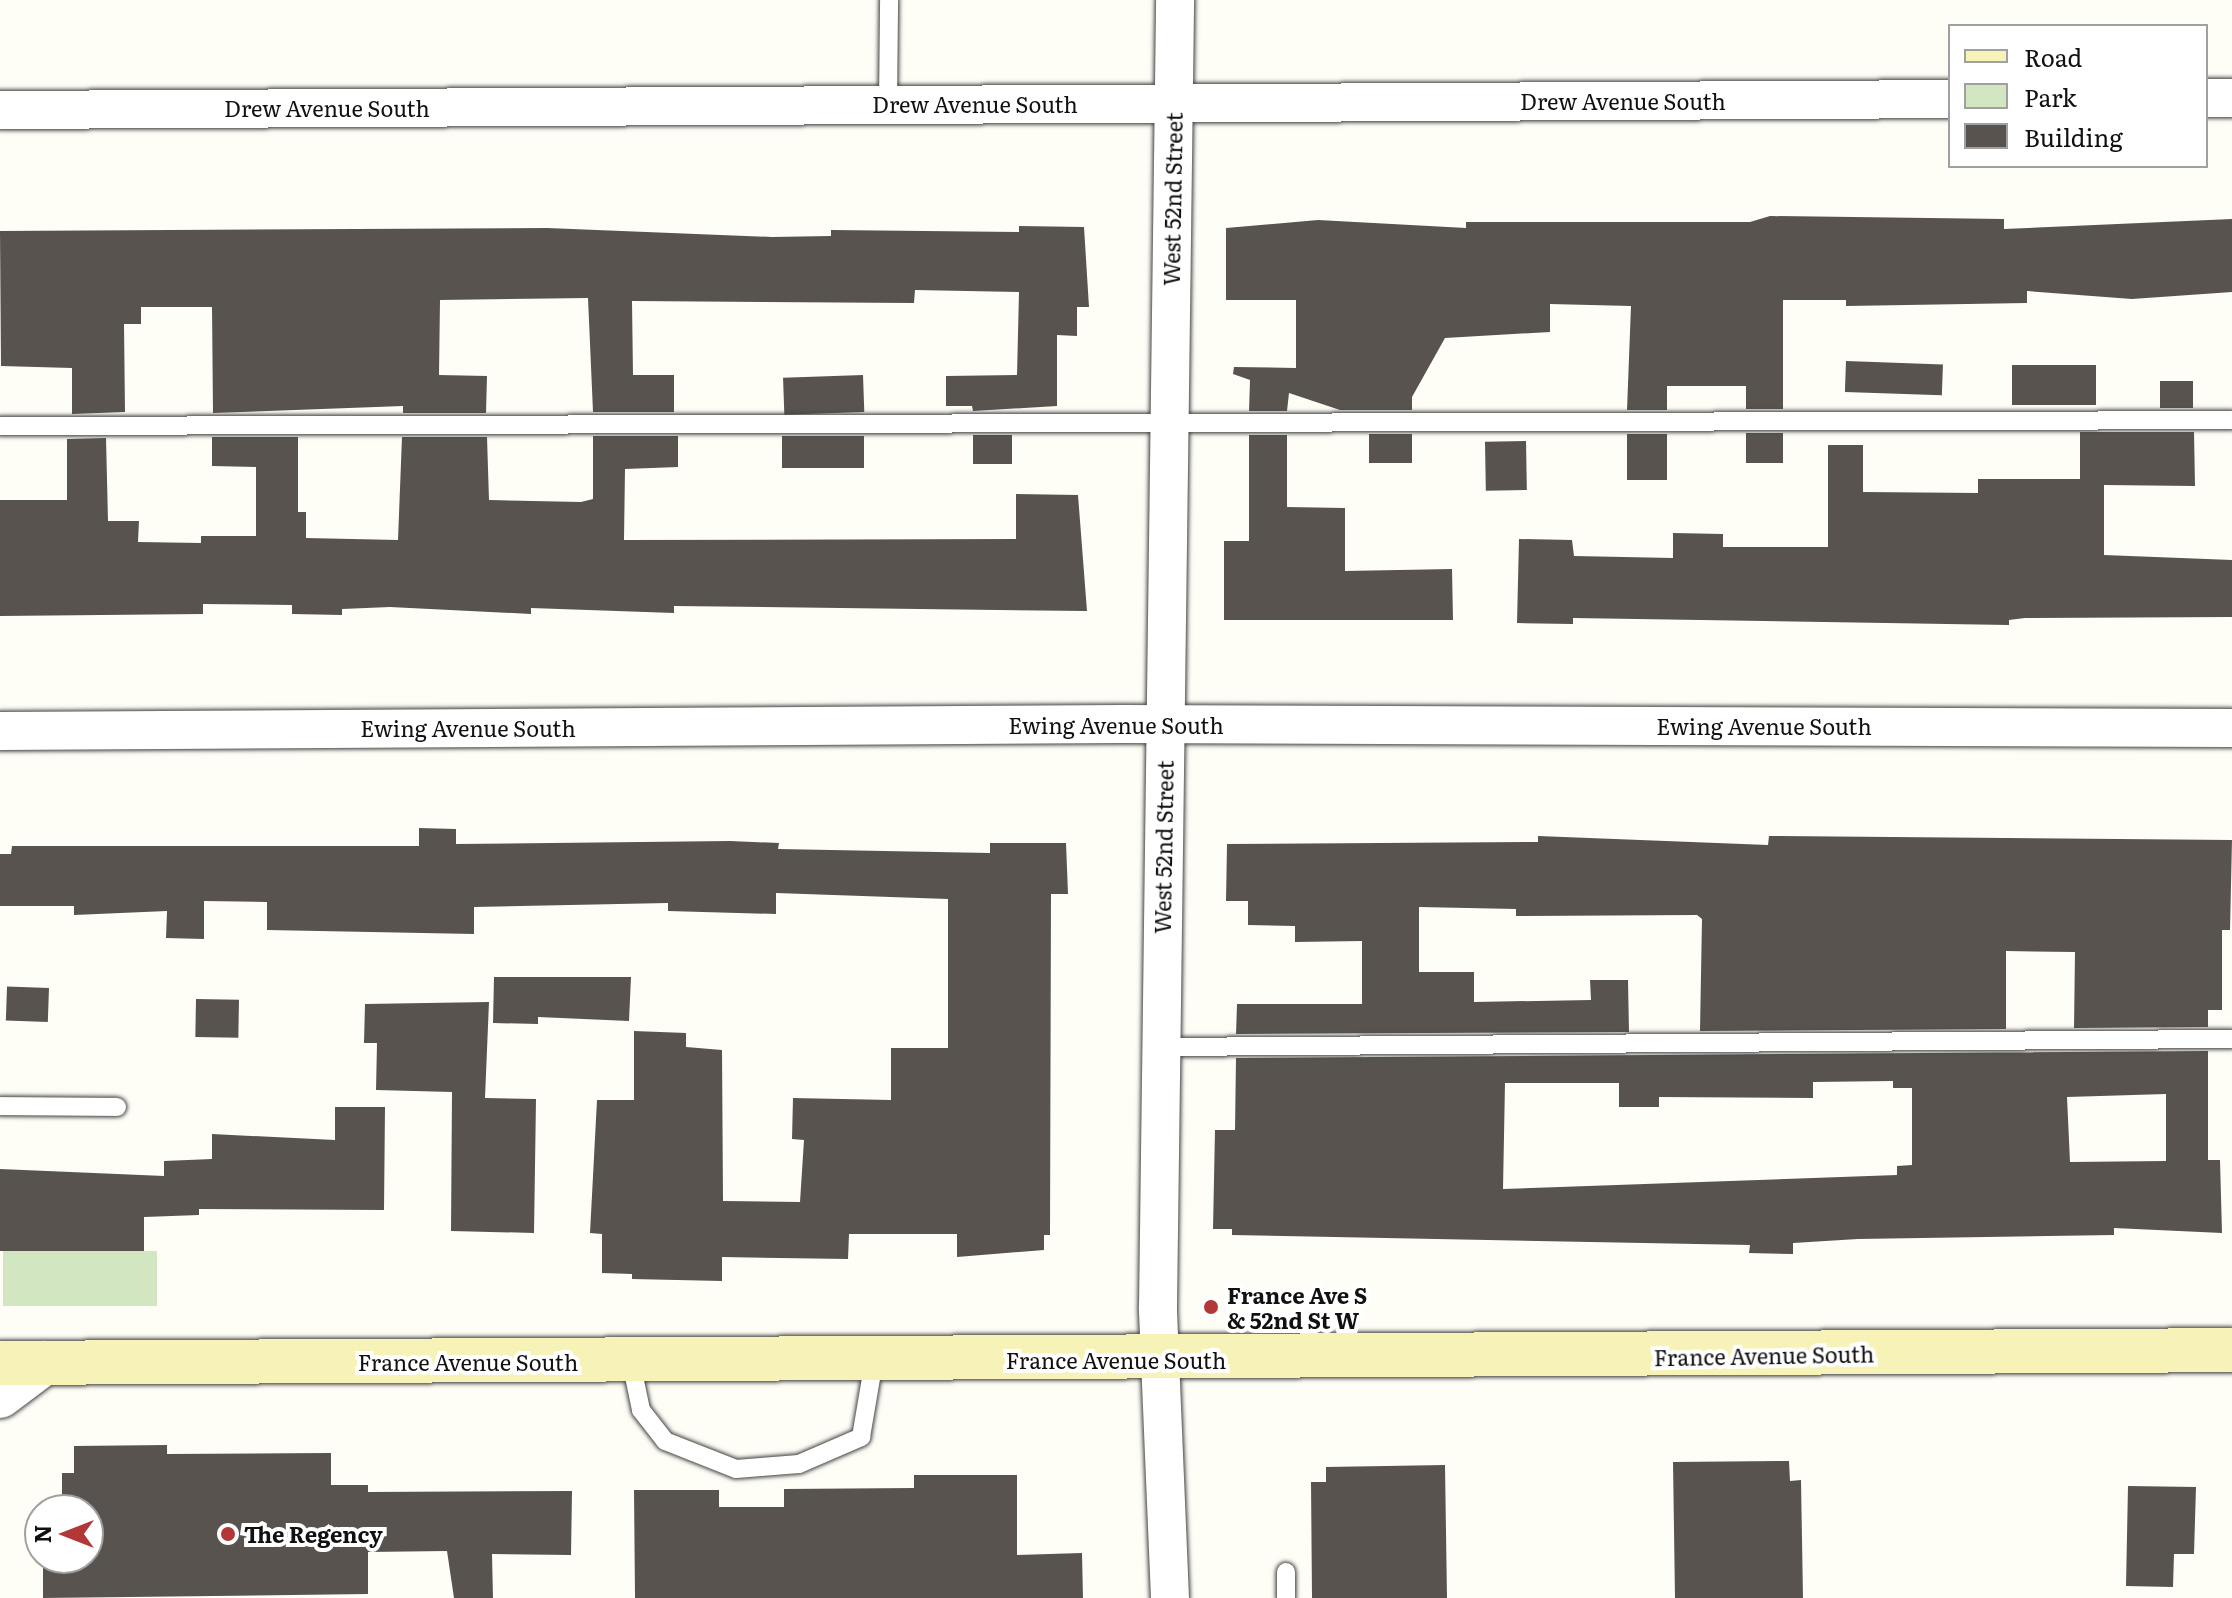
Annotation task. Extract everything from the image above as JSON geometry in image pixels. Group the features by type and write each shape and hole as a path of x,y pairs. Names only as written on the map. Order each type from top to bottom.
{"main road":[{"name":"France Avenue South","path":"0,1363 1163,1360 2232,1350"}],"street":[{"name":"West 52nd Street","path":"1170,1598 1163,1360 1161,1047 1175,0"},
{"path":"2208,98 2232,98"},
{"name":"Drew Avenue South","path":"0,110 1948,99"},
{"name":"Ewing Avenue South","path":"0,731 1165,724 2232,728"},
{"path":"0,1396 44,1363"}],"lane":[{"path":"888,104 889,0"},
{"path":"0,426 2232,420"},
{"path":"1161,1047 2232,1039"},
{"path":"0,1106 117,1107"},
{"path":"631,1362 641,1410 665,1441 736,1469 799,1464 861,1437 874,1361"},
{"path":"1286,1572 1286,1598"}],"green space":[{"path":"3,1251 157,1251 157,1306 3,1306"}],"building":[{"path":"1770,216 2004,219 2004,229 2232,219 2232,292 2132,299 2027,291 2027,303 1846,306 1846,300 1783,300 1783,409 1746,409 1746,386 1667,386 1667,410 1627,410 1631,306 1550,304 1550,332 1445,338 1412,397 1412,410 1340,410 1289,393 1287,411 1249,411 1250,380 1233,374 1234,367 1296,368 1296,300 1226,300 1226,228 1318,220 1466,228 1466,222 1750,222"},
{"path":"1019,226 1084,227 1089,307 1077,307 1077,336 1057,335 1057,406 973,411 972,406 946,406 946,376 1017,375 1019,292 915,290 914,303 632,301 633,375 674,375 674,412 593,412 588,298 440,300 439,375 487,376 486,413 403,413 403,406 213,413 212,307 141,307 141,324 124,324 125,412 72,414 72,368 1,366 0,231 547,228 772,237 831,236 831,230 1019,232"},
{"path":"1846,361 1943,364 1942,395 1845,392"},
{"path":"2012,365 2096,365 2096,405 2012,405"},
{"path":"863,375 864,412 784,415 783,378"},
{"path":"2160,381 2193,381 2193,408 2160,408"},
{"path":"2080,432 2194,432 2195,486 2104,485 2104,555 2232,560 2232,617 2025,618 2009,620 2009,625 1573,618 1573,624 1517,623 1519,539 1572,540 1574,556 1673,558 1673,533 1723,534 1723,547 1828,547 1828,445 1863,445 1863,492 1978,493 1978,479 2080,479"},
{"path":"1746,433 1783,433 1783,463 1746,463"},
{"path":"1369,434 1412,434 1412,463 1369,463"},
{"path":"1627,434 1667,434 1667,480 1627,480"},
{"path":"973,435 1012,435 1012,464 973,464"},
{"path":"1249,435 1287,435 1287,507 1345,508 1345,571 1452,569 1453,620 1224,620 1224,541 1249,541"},
{"path":"593,436 678,436 678,467 625,469 624,540 1016,539 1016,494 1078,495 1087,611 674,606 674,613 531,608 531,614 390,607 342,609 342,615 292,614 292,605 203,604 203,614 0,616 0,500 67,500 67,439 106,438 108,521 139,521 138,542 201,543 201,536 256,536 256,467 212,466 212,437 298,437 298,512 306,512 306,538 398,540 402,437 487,437 489,500 581,502 593,499"},
{"path":"782,436 864,436 864,468 782,468"},
{"path":"1526,441 1527,490 1486,491 1485,442"},
{"path":"419,828 456,829 456,844 730,841 779,843 778,849 990,853 990,843 1066,843 1068,894 1051,894 1050,1235 1044,1235 1044,1250 957,1257 957,1234 849,1234 848,1259 722,1257 722,1281 632,1279 632,1274 602,1273 602,1234 590,1233 597,1100 634,1100 634,1031 686,1033 686,1047 722,1050 723,1201 800,1202 804,1140 792,1139 793,1098 891,1100 891,1048 948,1048 948,899 776,893 776,914 668,911 668,903 474,907 474,934 267,930 267,902 204,901 204,939 166,938 167,911 74,915 74,906 0,906 0,854 11,854 12,846 419,846"},
{"path":"1538,836 1768,845 1769,836 2232,840 2230,930 2222,930 2222,1010 2208,1010 2208,1027 2074,1028 2075,952 2006,951 2006,1029 1700,1031 1702,919 1697,915 1516,916 1516,909 1419,907 1419,972 1474,972 1474,1002 1591,1000 1590,980 1628,980 1629,1032 1236,1034 1237,1004 1362,1004 1362,941 1295,942 1295,926 1248,925 1248,901 1226,901 1227,844 1538,842"},
{"path":"494,977 631,977 629,1021 538,1017 538,1024 493,1023"},
{"path":"7,987 49,988 48,1022 6,1021"},
{"path":"196,999 239,1000 238,1038 195,1037"},
{"path":"489,1002 485,1098 536,1099 534,1233 451,1231 452,1092 376,1090 377,1043 364,1043 365,1004"},
{"path":"2208,1051 2208,1160 2220,1160 2222,1233 2114,1228 2114,1235 1858,1239 1793,1243 1793,1254 1749,1253 1750,1245 1232,1235 1232,1229 1213,1229 1215,1130 1235,1130 1236,1058","holes":["1893,1081 1893,1088 1912,1088 1912,1165 1897,1166 1897,1175 1503,1189 1505,1083 1619,1083 1619,1107 1659,1107 1659,1097 1813,1098 1813,1082","2166,1094 2166,1161 2070,1162 2067,1097"]},
{"path":"335,1107 385,1107 384,1210 199,1209 199,1215 144,1217 144,1251 0,1251 0,1169 164,1176 164,1161 212,1159 212,1134 335,1140"},
{"name":"The Regency","path":"167,1445 167,1454 331,1453 331,1485 368,1485 368,1492 572,1491 571,1555 492,1554 493,1598 454,1598 447,1551 368,1552 368,1594 43,1598 43,1574 104,1574 104,1494 62,1494 62,1473 74,1473 74,1446"},
{"path":"1789,1461 1790,1481 1801,1480 1803,1598 1675,1598 1673,1462"},
{"path":"1445,1465 1447,1598 1312,1598 1311,1482 1326,1482 1326,1467"},
{"path":"914,1475 1017,1475 1017,1555 1082,1553 1083,1598 635,1598 634,1490 719,1490 719,1507 784,1507 784,1489 914,1488"},
{"path":"2128,1486 2196,1487 2194,1554 2174,1554 2173,1587 2126,1586"}],"place":[{"name":"France Ave S & 52nd St W","path":"1211,1307"},
{"name":"The Regency","path":"228,1534"}]}
